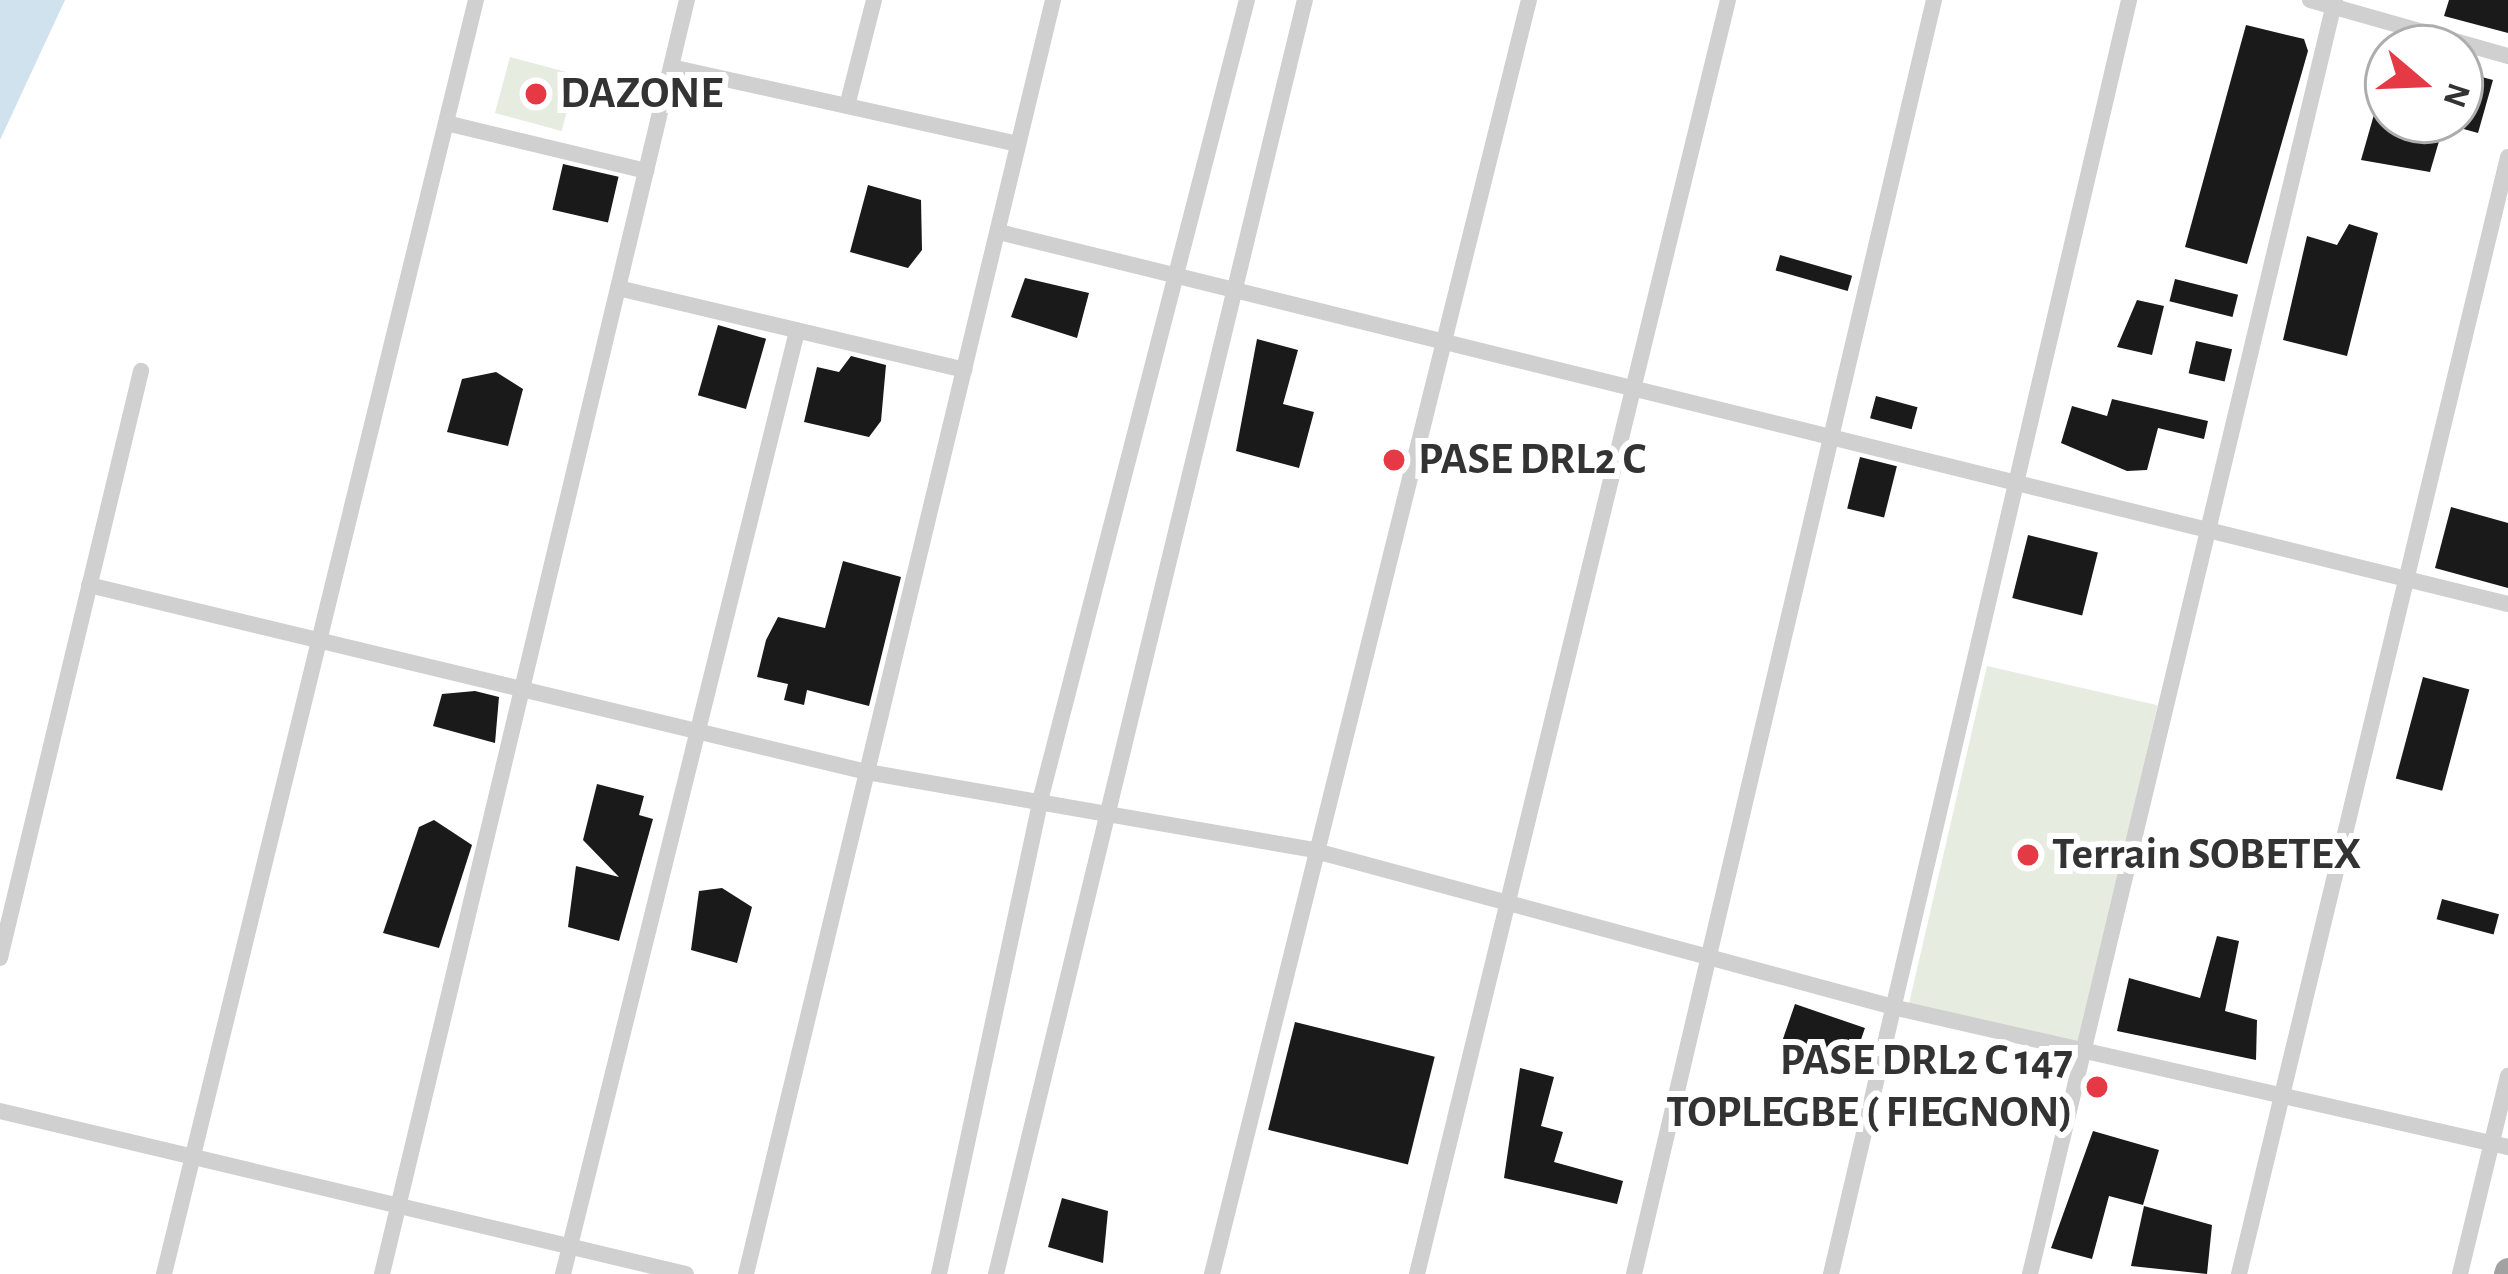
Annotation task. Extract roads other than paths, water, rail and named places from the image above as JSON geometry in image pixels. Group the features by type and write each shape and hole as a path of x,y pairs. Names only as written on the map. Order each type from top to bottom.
{"street":[{"path":"164,1274 476,0"},
{"path":"382,1274 687,0"},
{"path":"847,106 874,0"},
{"path":"746,1274 1053,0"},
{"path":"939,1274 1041,797 1180,277 1247,0"},
{"path":"996,1274 1114,813 1306,0"},
{"path":"1212,1274 1312,850 1529,0"},
{"path":"1417,1274 1502,904 1727,0"},
{"path":"1634,1274 1714,956 1934,0"},
{"path":"1831,1274 2020,484 2129,0"},
{"path":"2310,0 2334,3 2508,56"},
{"path":"2030,1274 2334,3"},
{"path":"670,67 1018,144"},
{"path":"446,123 646,171"},
{"path":"2239,1274 2508,157"},
{"path":"999,232 2508,604"},
{"path":"618,288 964,370"},
{"path":"563,1274 797,331"},
{"path":"0,958 141,371"},
{"path":"89,585 867,772 1041,797 1312,850 1897,1008 2285,1090 2499,1146"},
{"path":"2460,1274 2499,1146 2508,1076"},
{"path":"0,1111 686,1274"}],"water":[{"path":"0,0 65,0 0,140"}],"place":[{"name":"DAZONE","path":"536,94"},
{"name":"PASE DRL2 C","path":"1394,460"},
{"name":"Terrain SOBETEX","path":"2028,855"},
{"name":"PASE DRL2 C 147 TOPLEGBE ( FIEGNON)","path":"2097,1087"}]}
